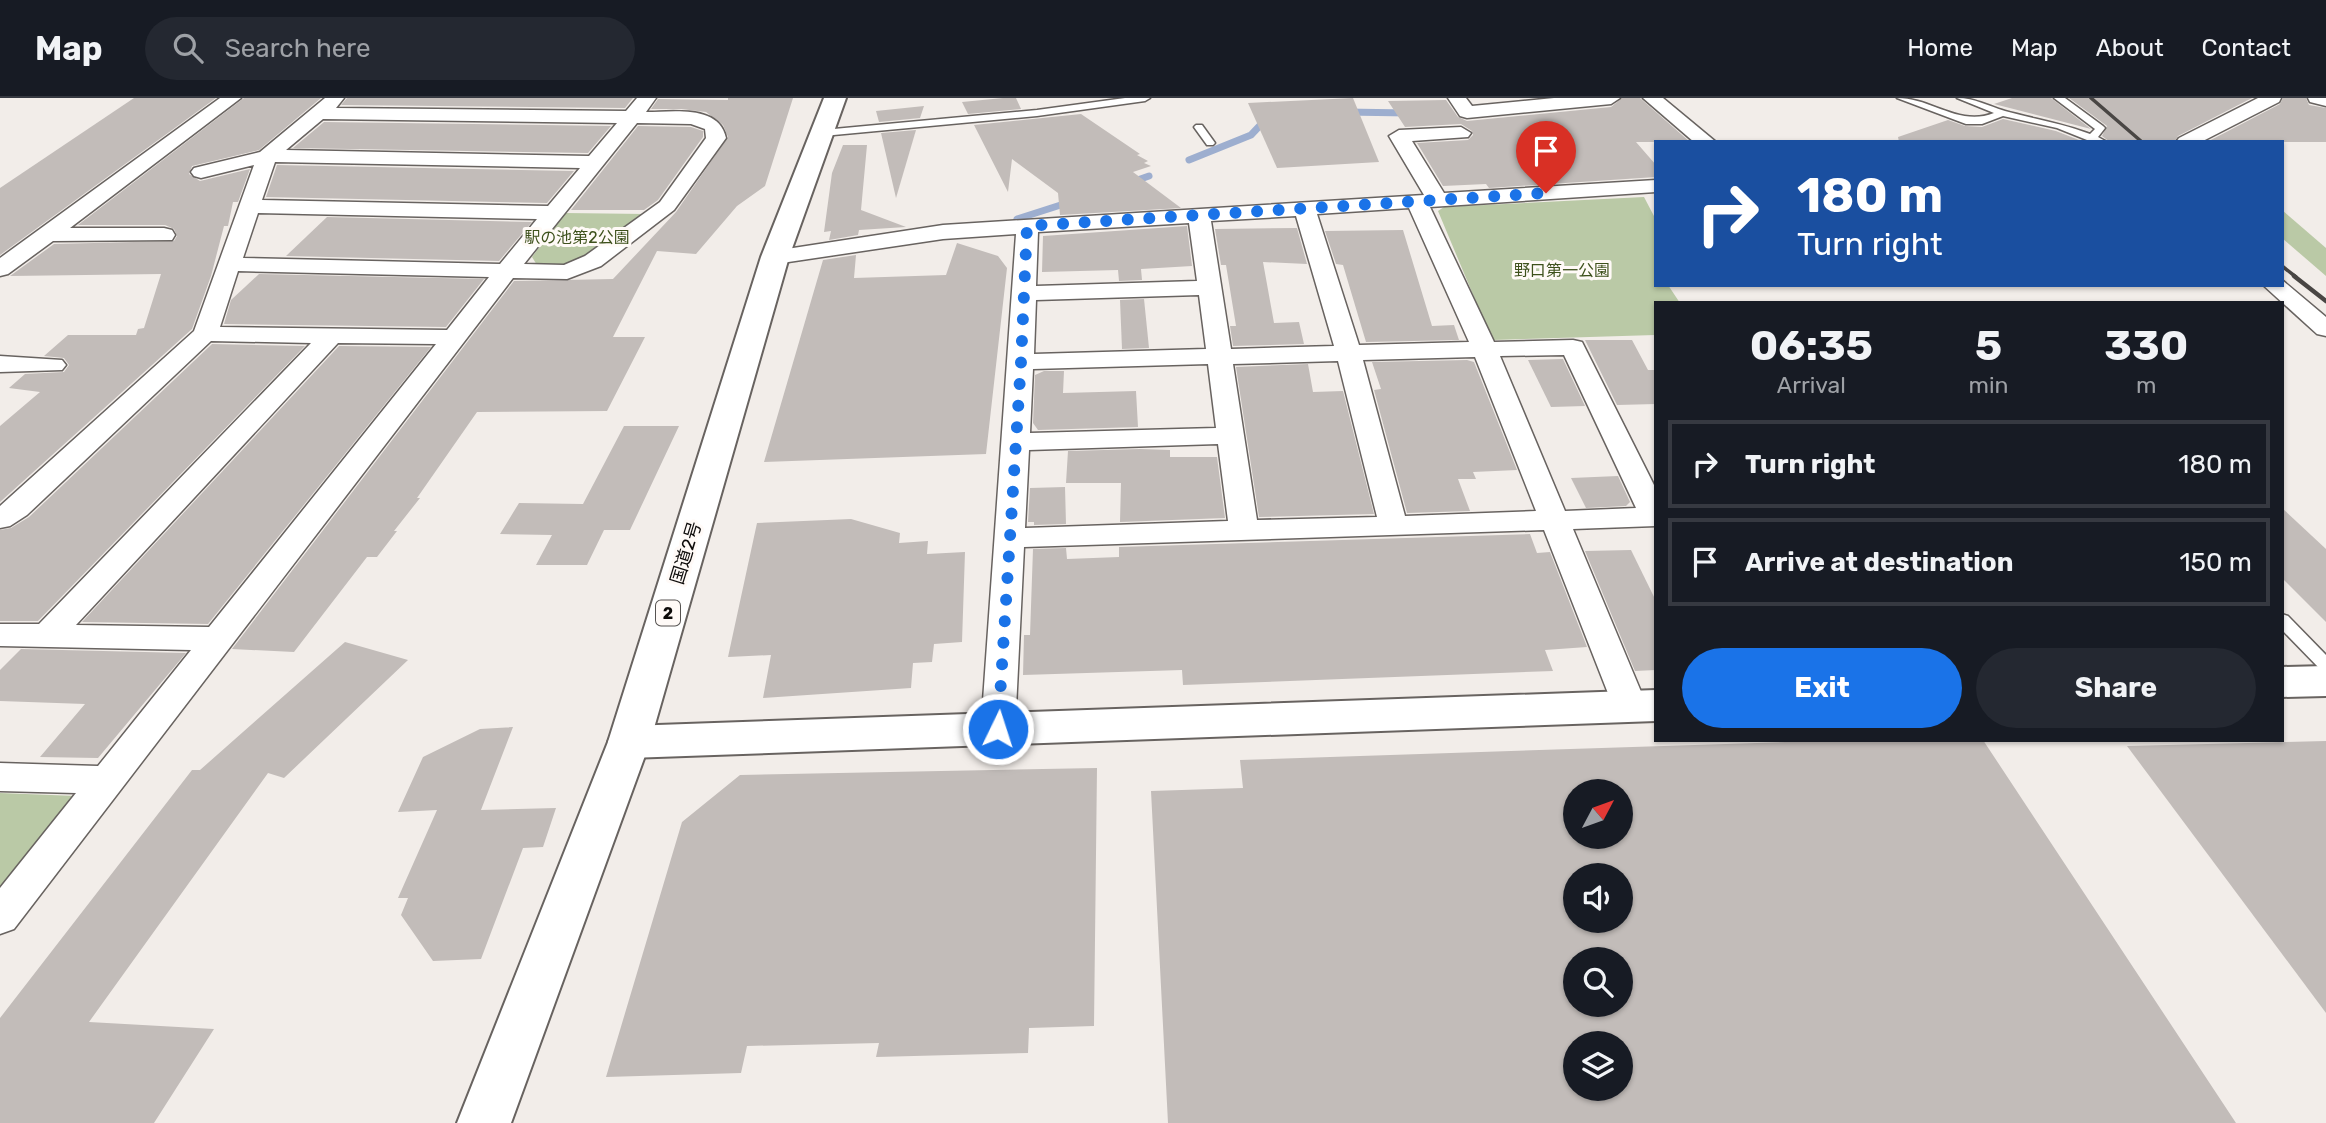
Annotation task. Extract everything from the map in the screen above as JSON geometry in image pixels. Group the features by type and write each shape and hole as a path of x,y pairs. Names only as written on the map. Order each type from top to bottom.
{"main road":[{"name":"国道2号","path":"484,1123 629,742 775,257 829,115"},
{"path":"2284,682 2326,681"},
{"path":"629,742 1643,706"}],"street":[{"path":"128,184 193,134 232,98"},
{"path":"1457,98 1468,112 1611,98"},
{"path":"2190,140 2272,98"},
{"path":"2317,98 2326,100"},
{"path":"1657,99 1704,140"},
{"path":"0,519 17,508 205,334 228,264 267,156 327,105 640,107 692,118 714,127 716,138 667,206 593,261 567,272 228,264"},
{"path":"0,917 507,270 640,107"},
{"path":"1462,134 1399,136 1556,520 1643,706"},
{"path":"201,172 267,156 597,162"},
{"path":"0,269 99,194 161,172"},
{"path":"775,257 943,232 1654,186"},
{"path":"249,206 554,212"},
{"path":"1304,208 1349,354 1393,524"},
{"path":"1199,214 1244,529"},
{"path":"998,729 1027,226"},
{"path":"46,234 164,235"},
{"path":"120,249 137,234"},
{"path":"2276,287 2326,329"},
{"path":"1025,293 1208,288"},
{"path":"205,334 455,337"},
{"path":"48,635 330,337"},
{"path":"1021,362 1573,347 1654,515"},
{"path":"0,365 53,365"},
{"path":"1015,442 1231,436"},
{"path":"1010,538 1654,517"},
{"path":"0,635 219,639"},
{"path":"0,777 108,780"}],"lane":[{"path":"829,115 1037,113 1145,98"},
{"path":"1902,98 1966,121 1982,121 2002,113"},
{"path":"1962,98 2002,113 2098,139 2100,128 2059,98"},
{"path":"1199,127 1210,143"},
{"path":"2284,622 2326,665"}],"green space":[{"name":"野口第一公園","path":"1644,197 1654,216 1654,287 1669,287 1679,301 1654,301 1654,335 1492,340 1438,211 1444,207"},
{"path":"2284,212 2326,248 2326,276 2284,240"},
{"name":"駅の池第2公園","path":"565,213 646,214 573,264 537,265 532,257"},
{"path":"0,793 76,796 0,887"}],"building":[{"path":"134,98 216,98 0,255 0,188"},
{"path":"244,98 321,98 259,150 192,166 189,174 200,181 250,169 238,202 233,202 228,226 224,226 211,276 192,329 0,502 0,426 40,392 9,388 25,374 64,372 69,365 64,358 44,356 68,335 136,335 138,329 144,328 161,274 10,276 54,244 174,241 177,236 174,229 165,225 78,225"},
{"path":"347,98 633,98 625,108 341,105"},
{"path":"793,98 765,186 737,206 696,254 657,251 613,337 645,337 607,411 477,412 417,498 420,498 394,531 397,531 377,557 367,557 294,652 232,649 514,281 613,279 676,212 728,137 723,125 706,112 651,109 658,99"},
{"path":"1016,98 1021,109 968,114 962,102"},
{"path":"1353,98 1379,162 1277,168 1248,103"},
{"path":"1622,98 1640,98 1688,140 1636,142 1654,163 1654,177 1489,188 1486,184 1443,186 1417,143 1468,140 1473,135 1472,131 1461,124 1405,127 1388,101 1446,100 1458,117 1467,121 1611,107"},
{"path":"2012,98 2051,98 2091,129 1994,104"},
{"path":"2069,98 2252,98 2178,136 2175,140 2107,140 2102,136 2107,126"},
{"path":"2283,98 2306,98 2309,105 2326,108 2326,142 2211,140 2280,104"},
{"path":"924,106 920,118 879,122 876,111"},
{"path":"1081,114 1148,161 1144,163 1151,166 1133,172 1181,208 1060,215 1058,193 1012,159 1008,192 974,125"},
{"path":"2003,119 2056,131 2079,140 1899,140 1898,137 1948,120 1965,126 1982,127"},
{"path":"324,122 611,126 588,153 293,148"},
{"path":"638,126 691,127 703,131 703,137 658,200 644,210 571,210"},
{"path":"916,130 896,198 881,133"},
{"path":"843,145 867,145 861,210 906,227 859,230 858,235 829,240 831,231 824,232 832,173"},
{"path":"277,165 574,171 547,203 266,197"},
{"path":"327,217 532,222 499,261 286,256"},
{"path":"1187,226 1192,266 1141,269 1142,280 1119,281 1118,270 1042,272 1043,236"},
{"path":"1297,228 1307,264 1263,262 1274,323 1299,322 1304,344 1233,346 1230,326 1236,326 1226,265 1221,265 1215,229"},
{"path":"1403,230 1432,326 1454,325 1459,340 1366,342 1343,265 1336,264 1325,231"},
{"path":"957,243 998,256 1007,268 986,454 764,462 823,260 856,255 854,278 946,275"},
{"path":"259,274 484,279 446,327 224,324 231,300"},
{"path":"1144,299 1149,348 1122,349 1120,300"},
{"path":"1585,340 1632,340 1648,370 1654,370 1654,404 1617,405"},
{"path":"212,344 305,346 38,621 0,621 0,530 11,528 29,517"},
{"path":"339,346 431,347 208,624 82,622"},
{"path":"1563,359 1585,406 1551,407 1528,360"},
{"path":"1372,362 1474,362 1517,470 1473,472 1476,479 1458,479 1470,511 1407,513 1374,390 1381,389"},
{"path":"1308,364 1313,392 1343,391 1374,514 1259,517 1236,367"},
{"path":"1044,371 1064,371 1063,393 1136,391 1138,427 1038,430 1033,423 1035,375"},
{"path":"624,426 679,426 630,530 604,530 587,565 536,565 552,535 500,534 519,503 583,504"},
{"path":"1170,450 1170,457 1217,457 1225,518 1120,522 1121,483 1066,483 1068,451"},
{"path":"1618,476 1630,502 1626,506 1586,508 1571,478"},
{"path":"1065,487 1066,524 1034,525 1034,522 1028,522 1030,488"},
{"path":"2284,510 2326,549 2326,622 2284,580"},
{"path":"851,519 900,533 899,543 928,541 927,554 965,552 962,642 934,644 932,662 913,663 911,688 763,698 771,655 728,657 757,523"},
{"path":"1530,534 1537,553 1550,552 1587,647 1545,650 1553,671 1183,685 1182,670 1023,675 1024,635 1030,635 1033,549 1066,548 1067,559 1119,557 1119,547"},
{"path":"1631,550 1654,597 1654,670 1635,671 1585,551"},
{"path":"345,642 408,660 284,778 268,773 89,1022 214,1029 154,1123 0,1123 0,1018 192,770 200,770"},
{"path":"21,649 186,653 98,758 40,757 85,704 0,701 0,670"},
{"path":"513,727 481,810 556,808 543,847 523,848 481,959 433,961 401,915 408,898 398,898 437,810 398,812 423,757 480,729"},
{"path":"2326,741 2326,1013 2127,746"},
{"path":"1784,742 1984,742 2236,1123 1168,1123 1151,791 1243,788 1240,760"},
{"path":"1097,768 1094,1026 1029,1028 1028,1053 876,1057 879,1043 747,1046 741,1073 606,1077 682,822 740,775"}],"waterway":[{"path":"1345,112 1409,113"},
{"path":"1189,160 1251,135 1267,118"},
{"path":"1129,183 1149,176"},
{"path":"1017,219 1070,202"}],"railway":[{"path":"2091,98 2140,140"},
{"path":"2284,268 2296,277"},
{"path":"2294,276 2326,301"}],"route":[{"path":"998,729 1027,226 1546,193"}]}
